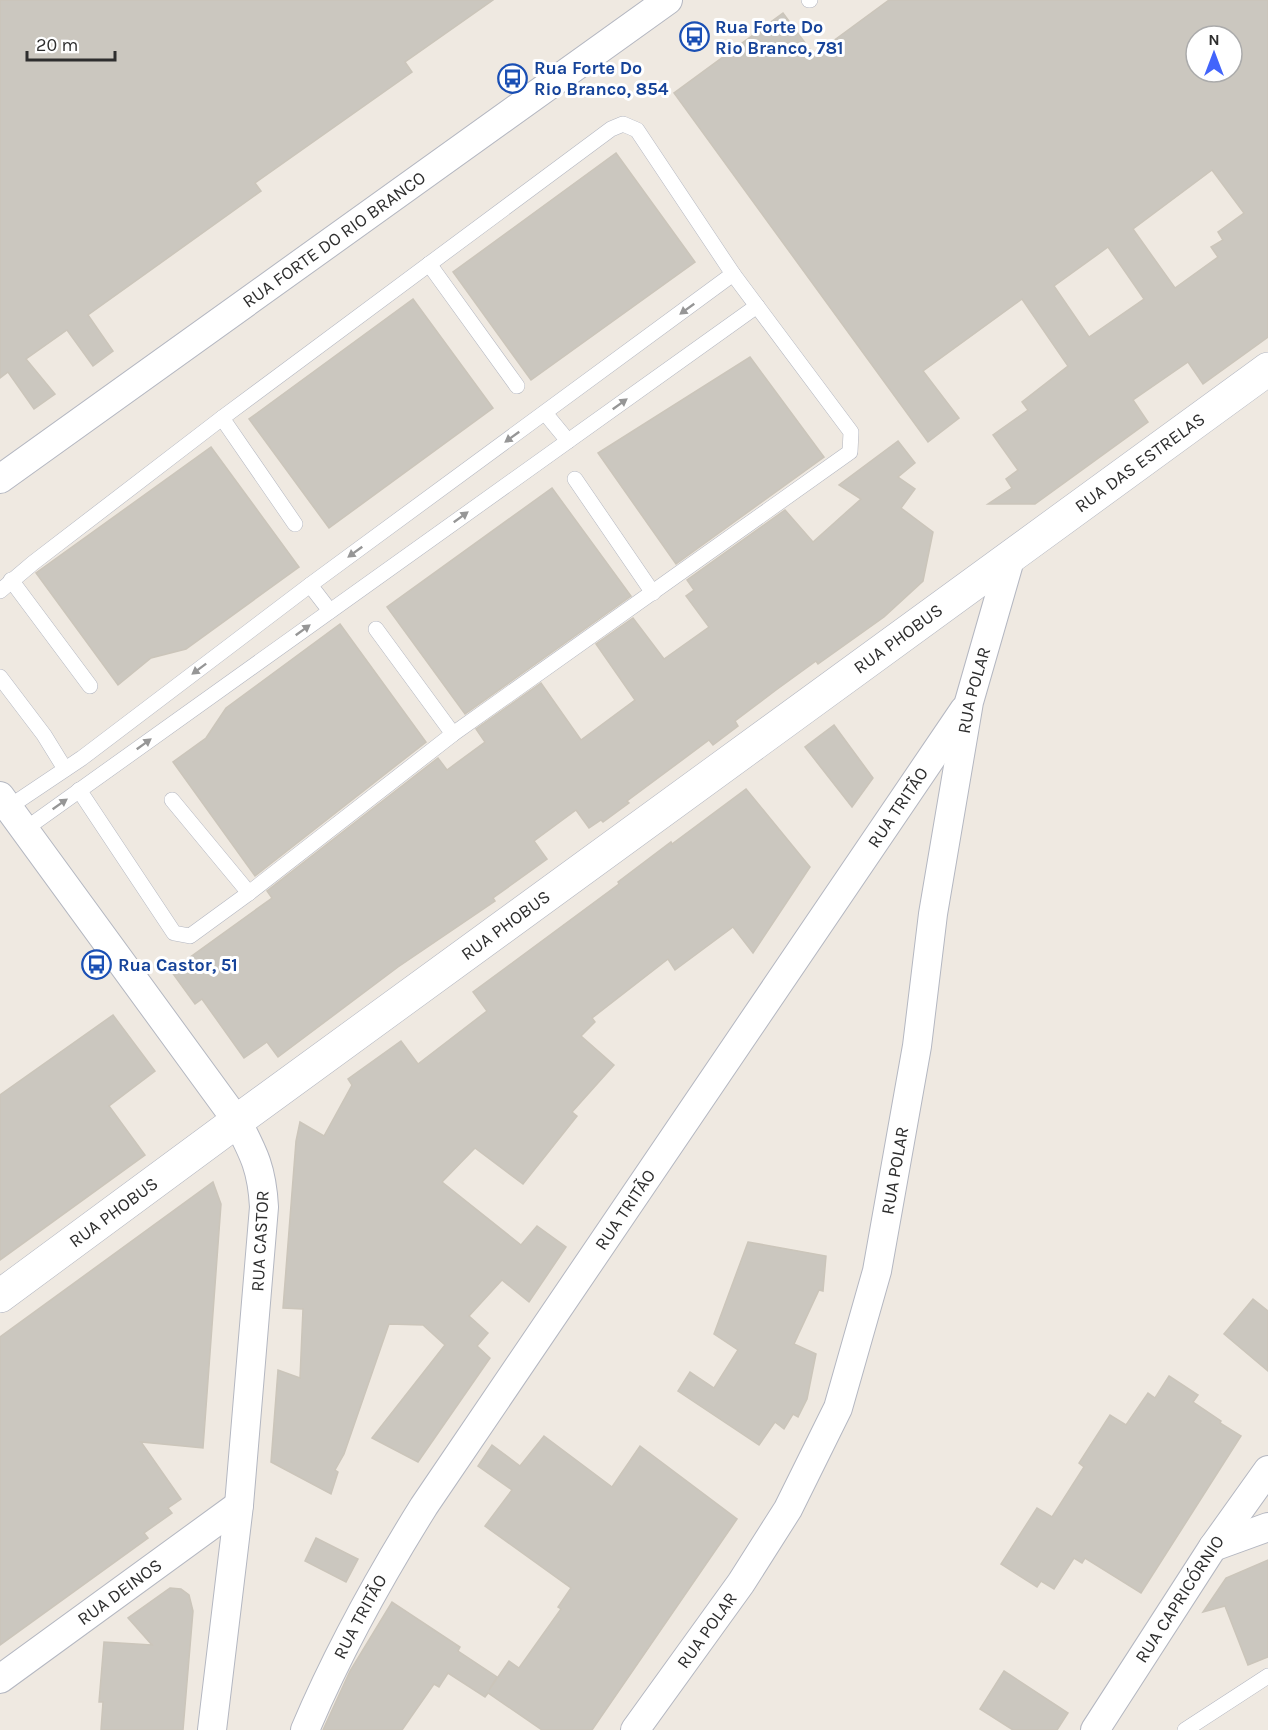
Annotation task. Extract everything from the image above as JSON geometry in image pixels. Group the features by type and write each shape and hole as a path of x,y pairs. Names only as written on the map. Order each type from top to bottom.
{"street":[{"name":"RUA FORTE DO RIO BRANCO","path":"0,479 668,0"},
{"name":"RUA DAS ESTRELAS","path":"1011,556 1268,369"},
{"name":"RUA POLAR","path":"635,1730 741,1583 789,1509 838,1408 879,1260 917,1046 933,914 969,702 1011,556"},
{"name":"RUA PHOBUS","path":"0,1296 1011,556"},
{"name":"RUA TRITÃO","path":"305,1730 327,1679 388,1564 424,1506 969,702"},
{"name":"RUA CASTOR","path":"11,811 237,1121 258,1163 263,1180 264,1207 239,1504 212,1730"},
{"name":"RUA CAPRICÓRNIO","path":"1095,1730 1214,1547 1268,1470"},
{"name":"RUA DEINOS","path":"0,1679 239,1504"},
{"path":"1214,1547 1268,1527"}],"lane":[{"path":"80,790 174,933 190,936 249,893 453,734 850,452 851,432 734,274 637,130 623,124 611,129 222,418 6,585 90,686"},
{"path":"429,264 517,386"},
{"path":"11,811 310,585 734,274"},
{"path":"11,811 80,790 757,306"},
{"path":"545,413 568,441"},
{"path":"222,418 295,524"},
{"path":"575,479 653,593"},
{"path":"310,585 330,611"},
{"path":"376,629 453,734"},
{"path":"0,677 44,735 65,769"},
{"path":"172,800 249,893"},
{"path":"1185,1730 1268,1676"}],"building":[{"path":"0,0 493,0 405,62 412,72 255,183 261,191 88,315 113,351 93,366 67,330 26,359 55,394 34,409 8,372 0,378"},
{"path":"889,0 1268,0 1268,337 1203,384 1188,362 1133,400 1148,422 1035,504 988,504 1012,488 1006,479 1018,470 993,435 1028,410 1022,402 1068,366 1022,299 923,371 959,418 928,442 674,93 783,13 814,55","holes":["1212,170 1244,213 1218,232 1223,240 1211,247 1218,257 1175,288 1133,229","1108,247 1144,299 1089,337 1054,286"]},
{"path":"616,153 695,262 531,380 453,272"},
{"path":"413,299 493,408 329,528 249,419"},
{"path":"750,357 824,457 676,564 598,453"},
{"path":"898,441 915,463 898,477 915,489 901,508 933,532 923,581 884,617 818,664 816,661 776,690 735,721 738,726 713,745 709,740 627,801 629,803 603,822 601,820 589,828 576,810 534,841 547,859 493,898 495,901 398,967 278,1057 267,1042 244,1058 202,999 195,1004 171,971 272,898 267,891 438,758 447,770 485,742 476,729 541,683 581,740 635,700 596,644 633,618 664,659 709,627 686,596 694,590 687,580 785,510 813,542 861,499 839,485"},
{"path":"211,447 299,567 186,649 151,658 118,685 36,573"},
{"path":"552,488 631,596 465,714 387,607"},
{"path":"340,624 426,742 255,876 173,762 206,738 226,708"},
{"path":"834,725 873,778 852,807 805,747"},
{"path":"746,789 810,867 753,953 733,927 675,970 668,959 592,1018 595,1022 581,1036 614,1065 572,1112 577,1116 523,1184 475,1148 442,1182 521,1245 537,1226 566,1247 529,1302 502,1280 469,1316 488,1333 477,1346 490,1358 418,1462 372,1438 445,1345 423,1325 389,1324 344,1454 335,1470 338,1472 331,1494 271,1462 278,1370 300,1378 303,1309 283,1308 296,1141 300,1122 324,1136 352,1085 348,1079 401,1041 418,1064 487,1011 473,992 619,884 618,882 671,842 672,844"},
{"path":"113,1015 155,1071 109,1106 145,1155 0,1260 0,1095"},
{"path":"213,1182 221,1204 203,1448 141,1442 181,1499 168,1508 172,1513 144,1533 148,1538 0,1645 0,1337"},
{"path":"748,1242 826,1256 823,1291 819,1290 794,1344 816,1354 807,1399 798,1417 793,1414 784,1429 775,1422 759,1445 678,1391 690,1372 714,1388 738,1350 714,1334"},
{"path":"1253,1299 1268,1311 1268,1371 1224,1334"},
{"path":"1169,1376 1198,1395 1193,1402 1241,1436 1141,1593 1085,1558 1082,1563 1074,1558 1054,1589 1041,1581 1037,1587 1001,1564 1037,1508 1052,1517 1084,1467 1079,1463 1110,1415 1126,1425 1148,1393 1155,1398"},
{"path":"544,1436 612,1487 640,1446 737,1519 592,1730 542,1730 488,1693 485,1697 448,1673 439,1687 434,1684 402,1730 323,1730 350,1671 392,1602 460,1647 458,1651 497,1677 489,1690 509,1661 519,1668 561,1609 558,1607 571,1588 485,1526 512,1490 478,1466 492,1445 520,1466"},
{"path":"316,1538 358,1559 346,1582 305,1561"},
{"path":"1268,1560 1268,1657 1248,1665 1225,1606 1203,1612 1226,1578"},
{"path":"170,1588 181,1589 189,1595 193,1611 183,1730 101,1730 103,1702 99,1702 104,1642 152,1645 128,1618"},
{"path":"1004,1671 1068,1713 1057,1730 1013,1730 980,1709"}],"place":[{"name":"Rua Forte Do Rio Branco, 781","path":"694,37"},
{"name":"Rua Forte Do Rio Branco, 854","path":"513,78"},
{"name":"Rua Castor, 51","path":"97,965"}]}
